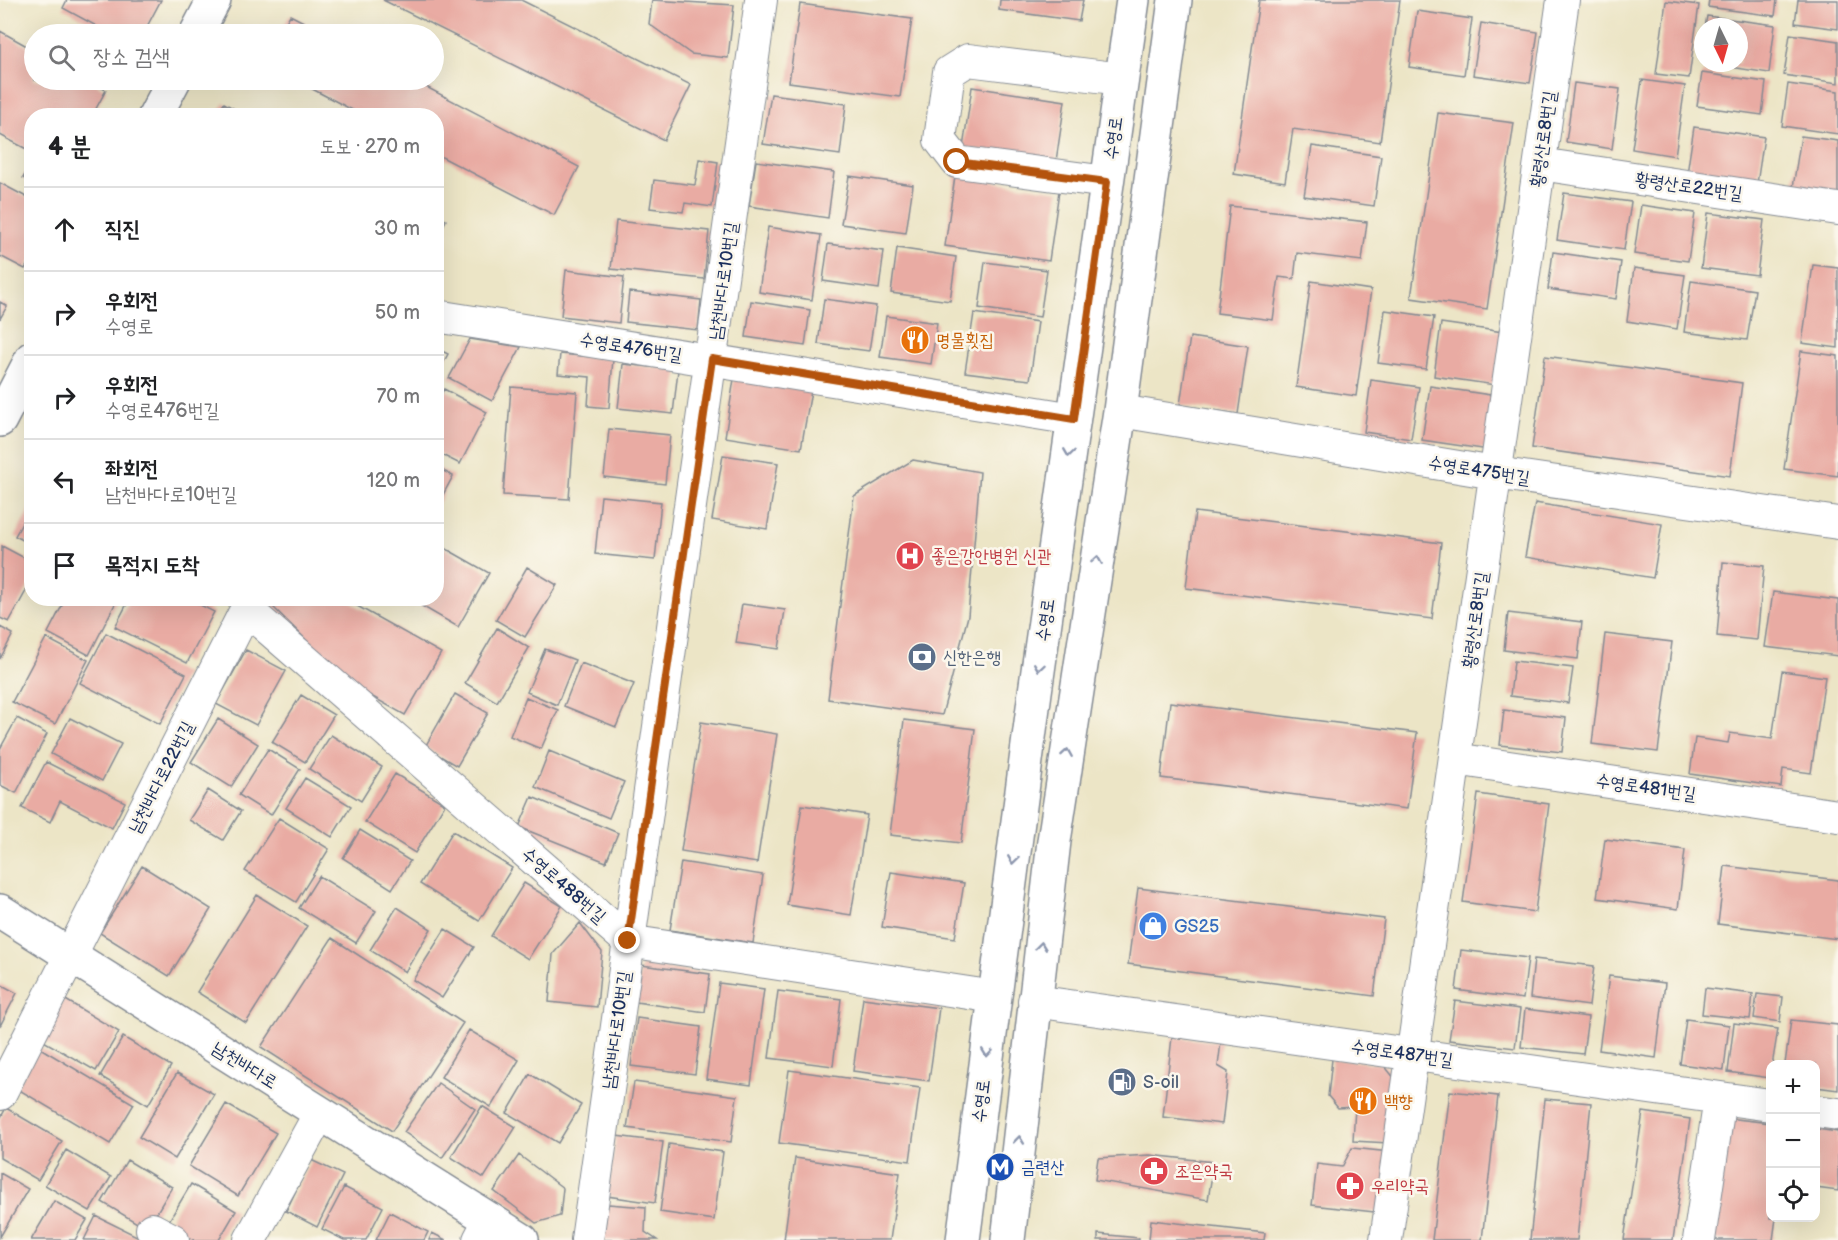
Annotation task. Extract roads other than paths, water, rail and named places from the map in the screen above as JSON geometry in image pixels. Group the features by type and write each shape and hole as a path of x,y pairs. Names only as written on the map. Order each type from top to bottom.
{"main road":[{"path":"201,24 214,0"},
{"name":"수영로","path":"963,1240 1133,0"},
{"path":"1008,1240 1054,841 1120,411 1175,0"},
{"path":"159,108 169,90"},
{"path":"0,420 24,374"},
{"name":"남천바다로","path":"0,911 320,1113 484,1230 522,1240"}],"street":[{"name":"남천바다로10번길","path":"587,1240 761,0"},
{"name":"황령산로8번길","path":"1386,1240 1563,0"},
{"path":"1107,182 957,162 940,140 949,72 968,60 1122,79"},
{"name":"황령산로22번길","path":"1540,164 1838,209"},
{"name":"수영로476번길","path":"444,317 1074,419"},
{"name":"수영로475번길","path":"1120,411 1496,473 1838,523"},
{"name":"남천바다로22번길","path":"0,1094 248,606"},
{"name":"수영로488번길","path":"251,606 628,941"},
{"name":"수영로481번길","path":"1455,759 1838,816"},
{"path":"628,941 995,997"},
{"name":"수영로487번길","path":"1034,1001 1766,1104"},
{"path":"1699,1240 1720,1098"},
{"path":"1820,1112 1838,1114"},
{"path":"250,1240 320,1113"}],"place":[{"name":"명물횟집","path":"915,340"},
{"name":"좋은강안병원 신관","path":"910,556"},
{"name":"신한은행","path":"922,657"},
{"name":"GS25","path":"1153,926"},
{"name":"S-oil","path":"1122,1082"},
{"name":"백향","path":"1363,1101"},
{"name":"금련산","path":"1000,1167"},
{"name":"조은약국","path":"1154,1171"},
{"name":"우리약국","path":"1350,1186"}]}
